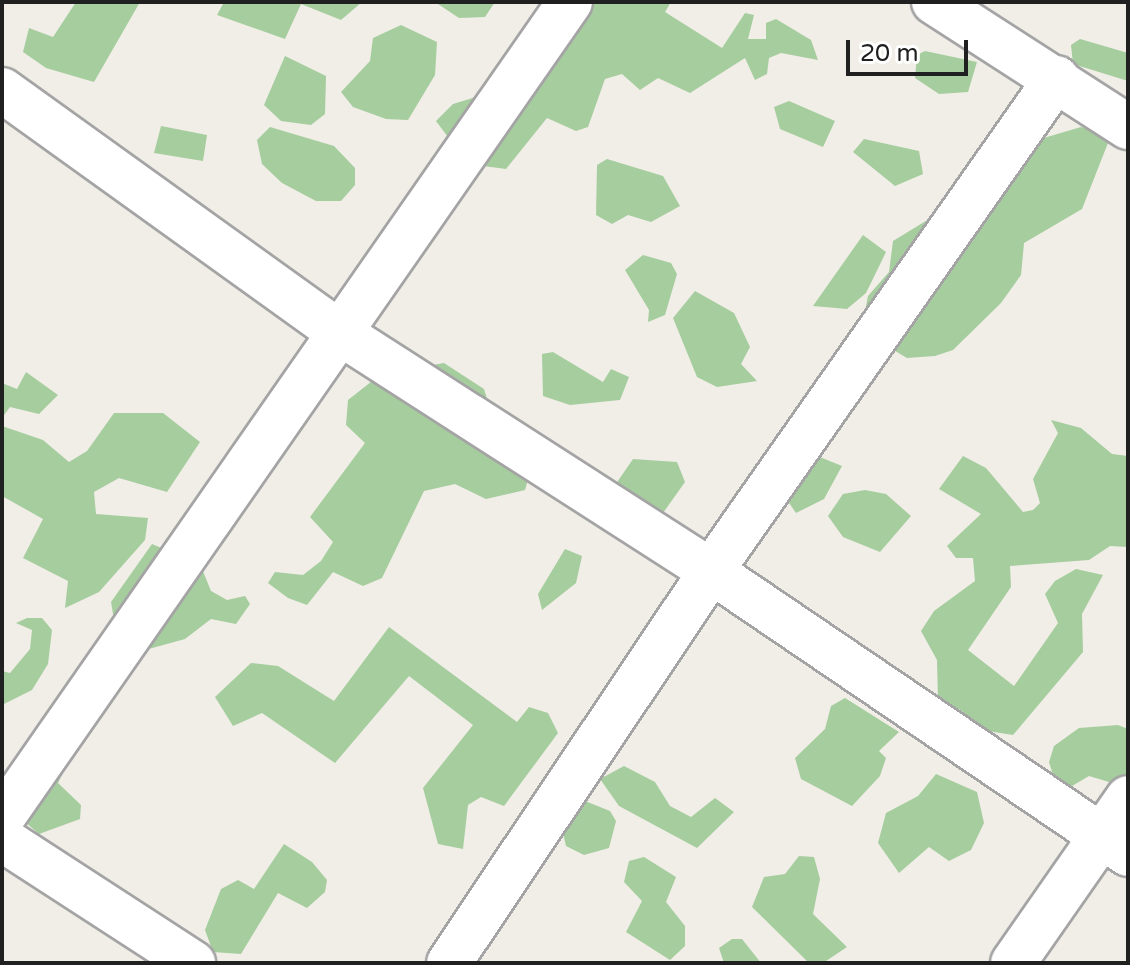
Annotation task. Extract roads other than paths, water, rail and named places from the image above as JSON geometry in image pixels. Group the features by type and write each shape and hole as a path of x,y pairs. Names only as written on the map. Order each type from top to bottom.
{"street":[{"path":"2,818 570,2"},
{"path":"934,2 1057,78 1128,127"},
{"path":"449,963 711,571 1057,78"},
{"path":"2,90 340,333 711,571 1115,845"},
{"path":"1013,963 1115,845 1128,798"},
{"path":"2,839 193,963"}]}
